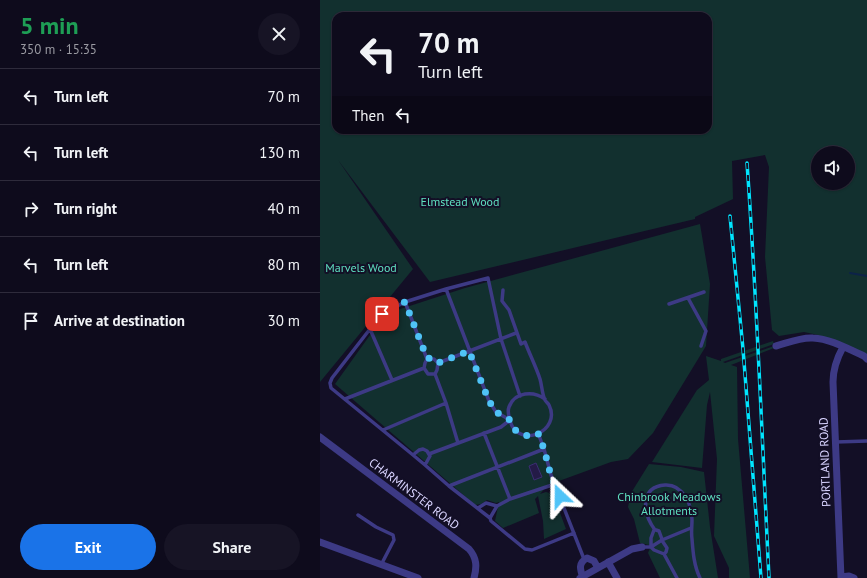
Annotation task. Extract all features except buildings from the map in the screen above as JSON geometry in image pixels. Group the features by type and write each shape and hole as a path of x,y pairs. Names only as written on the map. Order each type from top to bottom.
{"street":[{"path":"776,346 813,338 830,341 864,356 867,359"},
{"name":"PORTLAND ROAD","path":"841,577 833,371 843,347"},
{"name":"CHARMINSTER ROAD","path":"320,437 469,549 475,558 476,563 474,578"},
{"path":"320,542 418,578"},
{"path":"598,568 590,559 584,559 580,566 582,577 632,549 642,547"},
{"path":"608,562 617,578"},
{"path":"841,577 849,576 854,578"}],"lane":[{"path":"520,396 501,339 488,278 405,302 382,314 332,378 330,383 331,388 526,549 529,550 574,533"},
{"path":"446,289 489,401 496,412 510,420"},
{"path":"504,290 502,301 508,310 520,344 525,342 540,380 545,399 551,411 551,418 544,430 532,436 524,436 517,432 512,427 508,413 509,406 514,400 526,393 533,393 545,399"},
{"path":"669,304 704,292"},
{"path":"688,298 706,331 701,346"},
{"path":"405,302 427,358 424,368 428,374 435,374"},
{"path":"370,329 392,380"},
{"path":"438,363 516,333"},
{"path":"427,358 434,359 438,363"},
{"path":"438,363 435,374 446,403 458,443"},
{"path":"345,399 424,368"},
{"path":"383,430 446,403"},
{"path":"429,454 501,427 510,420"},
{"path":"484,433 510,500"},
{"path":"538,433 551,476 584,559"},
{"path":"836,442 867,441"},
{"path":"413,455 418,450 423,449 429,454"},
{"path":"449,486 544,449"},
{"path":"425,465 430,456 429,454"},
{"path":"490,518 497,506 555,484"},
{"path":"664,554 667,548 659,531 655,530 646,511 646,499 655,487 668,485 679,488 685,495 691,515 694,560 700,578"},
{"path":"478,508 486,503 497,506"},
{"path":"358,515 376,527 393,535 394,540 381,564"},
{"path":"642,547 651,547 662,540 691,528"},
{"path":"651,547 651,538 655,530"},
{"path":"651,547 654,550 664,554 677,578"}],"green space":[{"path":"320,0 867,0 867,357 818,335 804,332 779,336 772,330 765,257 769,167 765,155 732,161 733,199 695,217 695,219 430,282 338,160 413,269 320,382"},
{"path":"700,224 710,284 706,346 653,433 628,459 611,462 548,485 540,494 546,492 553,494 566,529 544,539 543,521 538,496 535,499 539,513 503,528 495,521 499,502 496,503 487,500 481,504 475,505 335,384 385,314 465,288"},
{"path":"773,341 774,344 723,362 725,363 774,346 774,348 731,365 737,367 738,439 750,578 729,578 729,568 714,536 717,459 710,392 707,405 702,468 652,462 697,390 709,380 706,356 721,361 721,359"},
{"name":"Chinbrook Meadows Allotments","path":"649,464 681,467 704,472 710,527 718,578 660,578 648,553 650,548 649,545 640,543 634,519 628,507 631,493"}],"waterway":[{"path":"850,273 867,276"}],"railway":[{"path":"747,163 757,318 769,578"},
{"path":"730,216 743,349 761,578"}],"route":[{"path":"382,314 405,302 427,358 434,359 438,363 469,351 489,401 496,412 510,420 512,427 524,436 532,436 538,433 551,476 560,496"}],"park label":[{"name":"Elmstead Wood","path":"460,202"},
{"name":"Marvels Wood","path":"361,268"}]}
